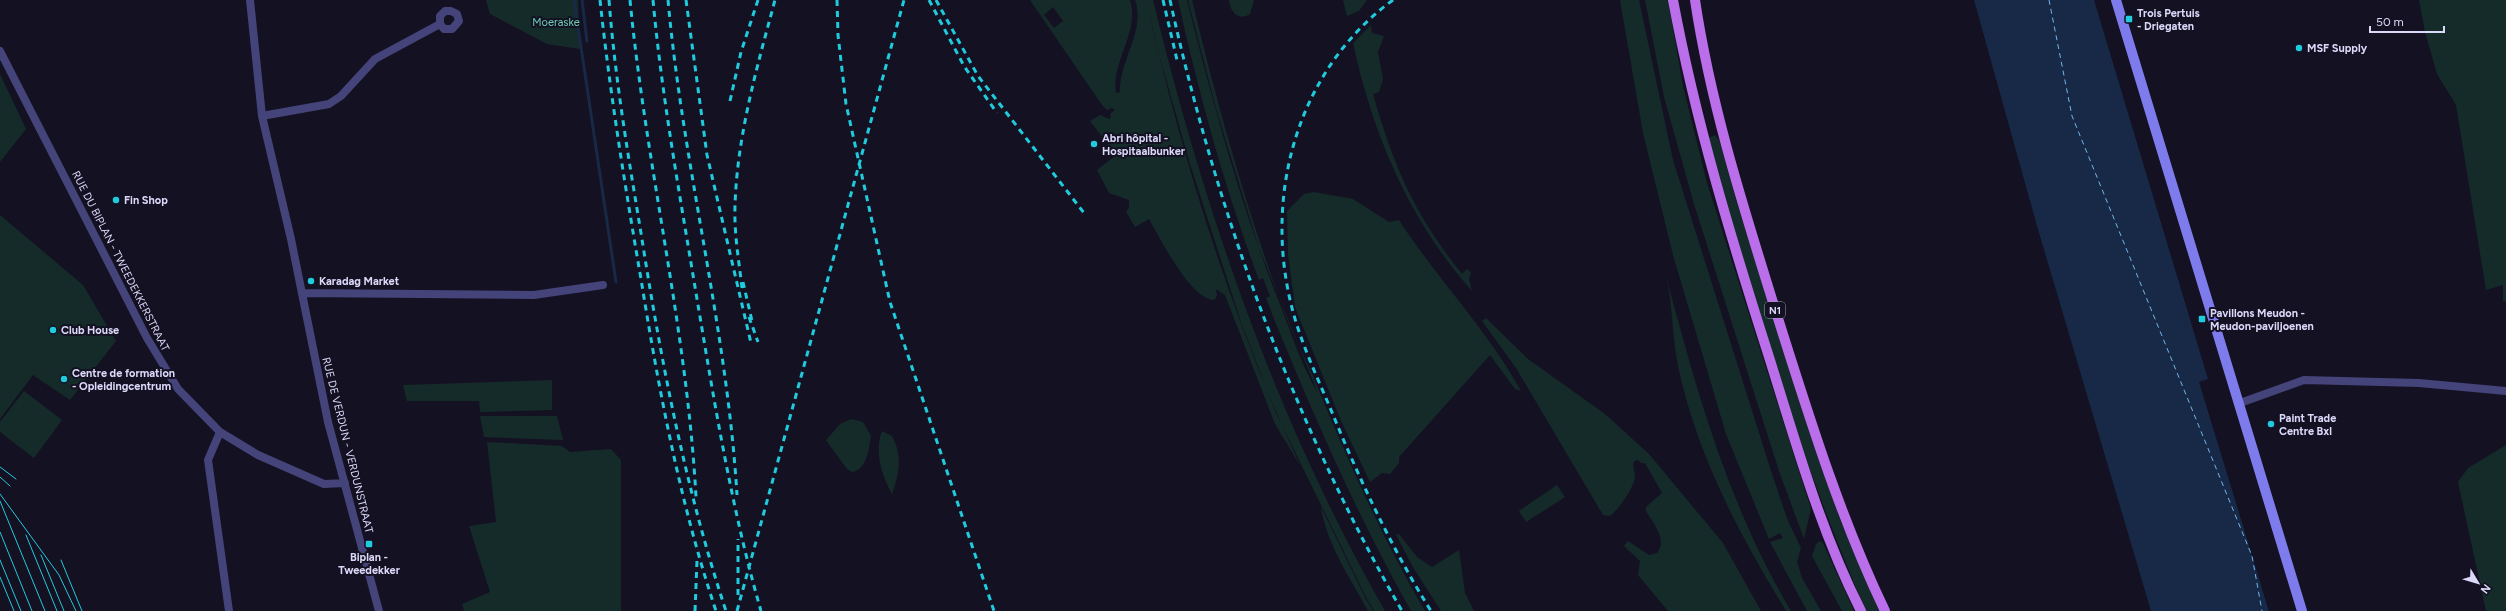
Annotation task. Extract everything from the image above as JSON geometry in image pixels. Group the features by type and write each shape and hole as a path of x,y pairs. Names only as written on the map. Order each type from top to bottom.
{"main road":[{"name":"N1","path":"1673,0 1699,125 1725,220 1811,493 1846,580 1861,611"},
{"name":"N1","path":"1696,0 1719,120 1747,221 1829,477 1847,526 1885,611"},
{"path":"2116,0 2240,402 2302,611"}],"street":[{"name":"RUE DE VERDUN - VERDUNSTRAAT","path":"250,0 262,116 302,293 328,422 379,611"},
{"path":"262,116 329,104 341,96 375,59 440,24"},
{"name":"RUE DU BIPLAN - TWEEDEKKERSTRAAT","path":"0,51 161,364 178,389 220,432 258,455 324,484 345,483"},
{"path":"302,293 534,295 603,285"},
{"path":"2240,402 2304,380 2419,383 2506,391"},
{"path":"220,432 208,460 229,611"}],"green space":[{"name":"Moeraske","path":"486,0 578,0 580,49 547,44 490,14"},
{"path":"1030,0 1130,0 1132,12 1131,24 1129,35 1117,69 1116,93 1120,92 1123,68 1135,34 1137,12 1135,0 1146,0 1176,119 1211,238 1253,354 1301,467 1275,424 1225,295 1216,289 1217,296 1214,300 1205,297 1195,290 1168,253 1149,219 1135,227 1126,212 1129,208 1129,200 1109,193 1097,170 1116,155 1090,121 1100,115 1109,119 1111,117 1110,114 1115,110 1112,108 1107,110 1102,105","holes":["1053,7 1063,21 1054,28 1044,15"]},
{"path":"1146,0 1153,0 1173,80 1221,237 1277,390 1310,465 1346,539 1385,611 1374,611 1367,599 1276,413 1241,322 1190,164 1160,58"},
{"path":"1178,0 1187,0 1229,155 1253,231 1298,351 1307,373 1318,393 1298,343 1365,496 1409,583 1425,611 1411,611 1373,540 1321,431 1274,319 1266,298 1270,296 1263,278 1259,280 1224,176 1204,106"},
{"path":"1188,0 1192,0 1212,81 1235,161 1259,240 1280,299 1259,248 1217,112"},
{"path":"1229,0 1254,0 1250,14 1242,17 1235,14 1231,8"},
{"path":"1343,0 1367,0 1359,11 1347,16"},
{"path":"1620,0 1639,0 1673,160 1772,474 1788,521 1801,548 1797,562 1802,578 1821,611 1807,611 1770,542 1783,538 1780,533 1769,539 1726,434 1673,255 1643,133"},
{"path":"1645,0 1668,0 1683,86 1707,183 1811,509 1804,539 1779,471 1694,204 1664,97"},
{"path":"2419,0 2506,0 2506,302 2503,301 2503,285 2486,290 2456,105 2437,74 2425,32"},
{"path":"1371,25 1372,33 1384,36 1378,52 1383,79 1379,92 1373,94 1389,144 1407,189 1431,231 1462,274 1467,269 1471,272 1469,279 1472,291 1450,264 1412,206 1396,175 1383,143 1371,111 1353,43"},
{"path":"0,74 26,129 0,162"},
{"path":"1715,135 1719,140 1737,203 1812,441 1840,519 1879,611 1866,611 1842,554 1798,437 1759,318 1724,198 1708,138"},
{"path":"1314,192 1353,199 1389,222 1399,220 1429,263 1493,346 1521,391 1515,389 1490,355 1399,457 1399,463 1390,474 1382,473 1370,482 1341,421 1295,307 1288,254 1287,211 1304,194"},
{"path":"0,215 83,285 116,341 70,400 33,375 0,419"},
{"path":"1666,276 1703,406 1732,490 1769,572 1791,611 1786,611 1736,523 1708,462 1696,431 1678,366"},
{"path":"1280,299 1298,343 1287,319"},
{"path":"1486,318 1528,359 1605,414 1649,454 1723,543 1761,611 1668,611 1638,575 1640,561 1624,546 1628,541 1649,555 1657,553 1660,548 1660,537 1646,511 1646,507 1662,493 1645,463 1641,463 1638,460 1634,461 1633,467 1635,476 1629,492 1610,516 1603,515 1516,368 1482,321"},
{"path":"552,380 552,410 480,412 479,401 407,401 403,385"},
{"path":"24,391 62,420 34,458 0,432 0,422"},
{"path":"480,416 557,416 563,440 484,437"},
{"path":"851,419 863,422 871,436 864,463 857,470 852,472 847,469 826,440 840,424"},
{"path":"882,431 892,436 898,451 899,465 892,494 885,480 880,464 879,447"},
{"path":"487,442 562,446 570,452 611,449 621,460 621,611 464,611 462,604 490,592 469,526 496,522"},
{"path":"2506,445 2506,611 2486,611 2458,482 2468,468"},
{"path":"1557,485 1565,497 1526,522 1519,511"},
{"path":"1321,507 1373,611 1368,611 1340,560 1328,534"},
{"path":"1399,534 1417,557 1432,567 1459,550 1465,593 1474,611 1441,611 1414,569 1396,535"},
{"path":"1820,541 1823,543 1854,611 1842,611 1812,556 1816,544"}],"water":[{"path":"1974,0 2094,0 2208,379 2200,382 2269,611 2151,611 2037,226"}],"pier":[{"path":"2210,379 2202,383 2271,611 2269,611 2199,382"}],"waterway":[{"path":"574,0 616,282"},
{"path":"582,0 587,41"}],"ferry route":[{"path":"2049,0 2072,116 2252,556 2262,611"}],"tram line":[{"path":"0,467 16,479"},
{"path":"0,477 10,486"},
{"path":"0,494 59,575 76,611"},
{"path":"0,501 45,611"},
{"path":"0,532 32,611"},
{"path":"26,535 57,611"},
{"path":"41,555 64,611"},
{"path":"0,560 21,611"},
{"path":"61,560 82,611"},
{"path":"0,577 14,611"}],"railway":[{"path":"600,0 613,105 663,405 681,488 703,570 716,611"},
{"path":"609,0 618,87 657,329 686,471 711,564 726,611"},
{"path":"630,0 637,62 684,372 696,497"},
{"path":"653,0 661,73 672,147 717,413 732,493 750,572 761,611"},
{"path":"668,0 684,124 724,371 732,433 737,495"},
{"path":"686,0 707,155 751,343"},
{"path":"730,101 741,52 758,0"},
{"path":"742,288 735,227 737,180 749,102 775,0"},
{"path":"837,0 838,35 846,104 890,302 994,611"},
{"path":"737,611 904,0"},
{"path":"929,0 964,66 997,113"},
{"path":"936,0 978,76 1084,213"},
{"path":"1163,0 1177,60"},
{"path":"1170,0 1189,80 1211,159 1235,237 1263,314 1293,391 1326,465 1363,539 1402,611"},
{"path":"1393,0 1360,29 1333,62 1311,98 1296,138 1286,179 1282,222 1284,265 1296,323 1312,366 1368,495 1404,566 1431,611"},
{"path":"743,282 752,321"},
{"path":"749,317 758,342"},
{"path":"738,539 738,595"},
{"path":"695,611 697,561"}],"place":[{"name":"Trois Pertuis - Driegaten","path":"2129,19"},
{"name":"MSF Supply","path":"2299,48"},
{"name":"Abri hôpital - Hospitaalbunker","path":"1094,144"},
{"name":"Fin Shop","path":"116,200"},
{"name":"Karadag Market","path":"311,281"},
{"name":"Pavillons Meudon - Meudon-paviljoenen","path":"2202,319"},
{"name":"Club House","path":"53,330"},
{"name":"Centre de formation - Opleidingcentrum","path":"64,379"},
{"name":"Paint Trade Centre Bxl","path":"2271,424"},
{"name":"Biplan - Tweedekker","path":"369,544"}]}
